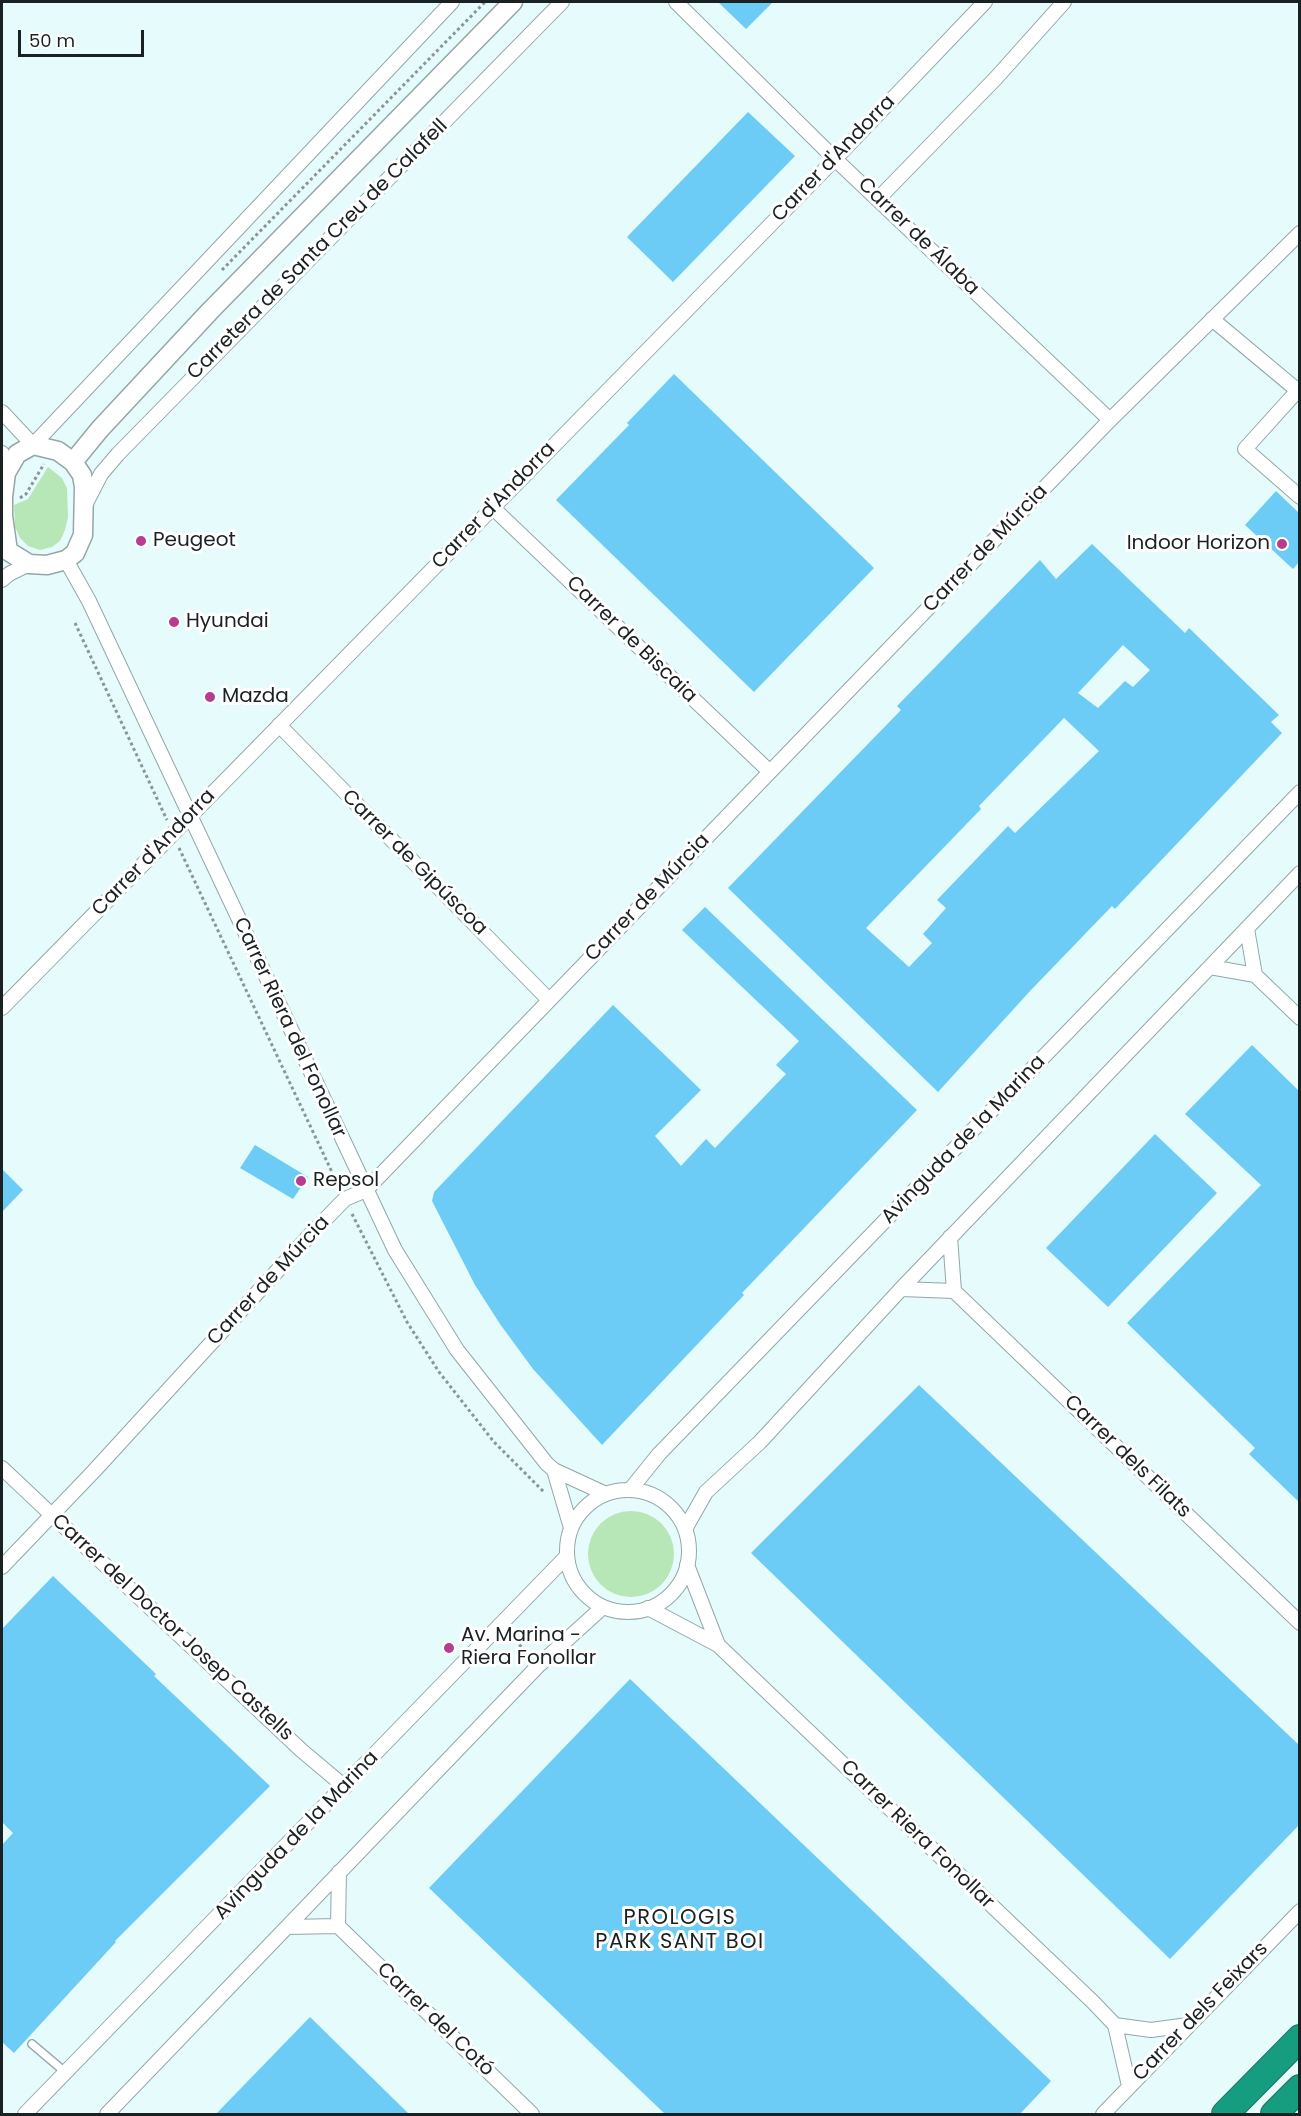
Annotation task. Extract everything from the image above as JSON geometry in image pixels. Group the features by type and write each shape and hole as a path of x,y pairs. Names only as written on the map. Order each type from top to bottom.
{"highway":[{"path":"1225,2115 1299,2038"},
{"path":"1274,2115 1299,2088"}],"street":[{"path":"6,475 17,454 33,445 453,2"},
{"name":"Carretera de Santa Creu de Calafell","path":"73,462 100,429 210,311 513,2"},
{"name":"Carretera de Santa Creu de Calafell","path":"84,507 101,474 118,454 562,2"},
{"name":"Carrer de Álaba","path":"676,2 835,159 1110,420"},
{"name":"Carrer d'Andorra","path":"2,1008 835,159 985,2"},
{"path":"878,200 996,78 1064,2"},
{"name":"Carrer de Múrcia","path":"2,1567 102,1463 345,1199 366,1190 1110,420 1299,232"},
{"path":"1212,319 1298,389 1245,449 1299,497"},
{"path":"2,412 33,445 58,451 73,462 84,487 82,535 75,553 66,560 47,565 29,564 2,580"},
{"path":"2,453 6,475 3,530 8,550 29,564"},
{"name":"Carrer de Biscaia","path":"493,508 770,772"},
{"name":"Carrer Riera del Fonollar","path":"66,560 89,601 394,1250 457,1350 554,1470"},
{"name":"Carrer de Gipúscoa","path":"279,725 549,1000"},
{"name":"Avinguda de la Marina","path":"630,1490 659,1454 1299,792"},
{"path":"685,1529 706,1492 760,1442 950,1237 1299,873"},
{"path":"1246,929 1255,975"},
{"path":"1210,967 1255,975 1299,1018"},
{"path":"901,1289 954,1291 950,1237"},
{"name":"Carrer dels Filats","path":"954,1291 1299,1623"},
{"name":"Carrer del Doctor Josep Castells","path":"2,1467 301,1750 345,1786"},
{"path":"554,1470 606,1494"},
{"path":"554,1470 572,1528"},
{"path":"630,1490 642,1492 663,1501 679,1518 685,1529 689,1551 682,1579 673,1592 648,1608 639,1611 621,1611 603,1607 589,1598 578,1586 571,1572 567,1547 572,1528 585,1508 606,1494 630,1490"},
{"name":"Avinguda de la Marina","path":"25,2115 502,1626 567,1556"},
{"name":"Carrer Riera Fonollar","path":"687,1566 718,1645"},
{"path":"107,2115 539,1665 603,1607"},
{"name":"Carrer Riera Fonollar","path":"648,1608 718,1645 1115,2025"},
{"path":"287,1927 338,1926 339,1872"},
{"name":"Carrer dels Feixars","path":"1103,2115 1299,1911"},
{"name":"Carrer del Cotó","path":"338,1926 532,2115"},
{"path":"1129,2086 1115,2025 1151,2030 1188,2025"}],"lane":[{"path":"32,2044 65,2072"}],"path":[{"path":"220,271 485,2"},
{"path":"13,501 26,494 44,464"},
{"path":"502,1626 539,1665"}],"green space":[{"path":"48,467 62,478 67,488 68,517 60,541 52,547 40,550 28,546 20,538 15,527 14,505 28,499"},
{"path":"623,1511 639,1511 662,1523 671,1537 674,1554 671,1571 662,1585 639,1597 623,1597 607,1590 595,1578 588,1562 588,1546 595,1530 607,1518"}],"building":[{"path":"718,2 773,2 746,29"},
{"path":"748,112 795,156 673,282 627,237"},
{"path":"674,374 874,568 754,692 556,500 629,425 627,423"},
{"name":"Indoor Horizon","path":"1276,491 1299,513 1299,562 1293,569 1245,525"},
{"path":"1092,544 1185,633 1189,628 1279,715 1271,722 1282,733 1115,909 1112,906 1031,990 938,1092 728,888 901,710 897,706 1040,560 1056,579","holes":["1123,645 1150,670 1133,687 1125,681 1098,708 1078,693","1064,718 1099,751 1015,833 1008,826 937,900 946,908 923,934 932,943 909,967 866,928 981,809 979,806"]},
{"path":"705,907 917,1110 742,1293 744,1295 602,1445 533,1369 500,1324 475,1285 432,1201 434,1192 613,1005 701,1090 655,1136 681,1166 706,1139 715,1148 786,1074 776,1065 799,1041 682,930"},
{"path":"1252,1045 1299,1091 1299,1502 1249,1454 1255,1448 1127,1323 1261,1185 1185,1114"},
{"path":"1155,1134 1217,1193 1108,1307 1046,1248"},
{"path":"255,1145 308,1177 293,1199 240,1168"},
{"path":"2,1169 23,1190 2,1212"},
{"path":"919,1385 1299,1745 1299,1825 1170,1959 751,1553"},
{"path":"53,1576 270,1786 115,1941 14,2053 2,2042 2,1845 13,1833 2,1822 2,1629"},
{"path":"630,1679 1051,2081 1019,2115 666,2115 429,1888"},
{"path":"310,2017 410,2115 215,2115"}],"place":[{"name":"Peugeot","path":"141,541"},
{"name":"Indoor Horizon","path":"1282,544"},
{"name":"Hyundai","path":"174,622"},
{"name":"Mazda","path":"210,697"},
{"name":"Repsol","path":"301,1181"},
{"name":"Av. Marina - Riera Fonollar","path":"449,1648"}],"district":[{"name":"PROLOGIS PARK SANT BOI","path":"680,1931"}]}
